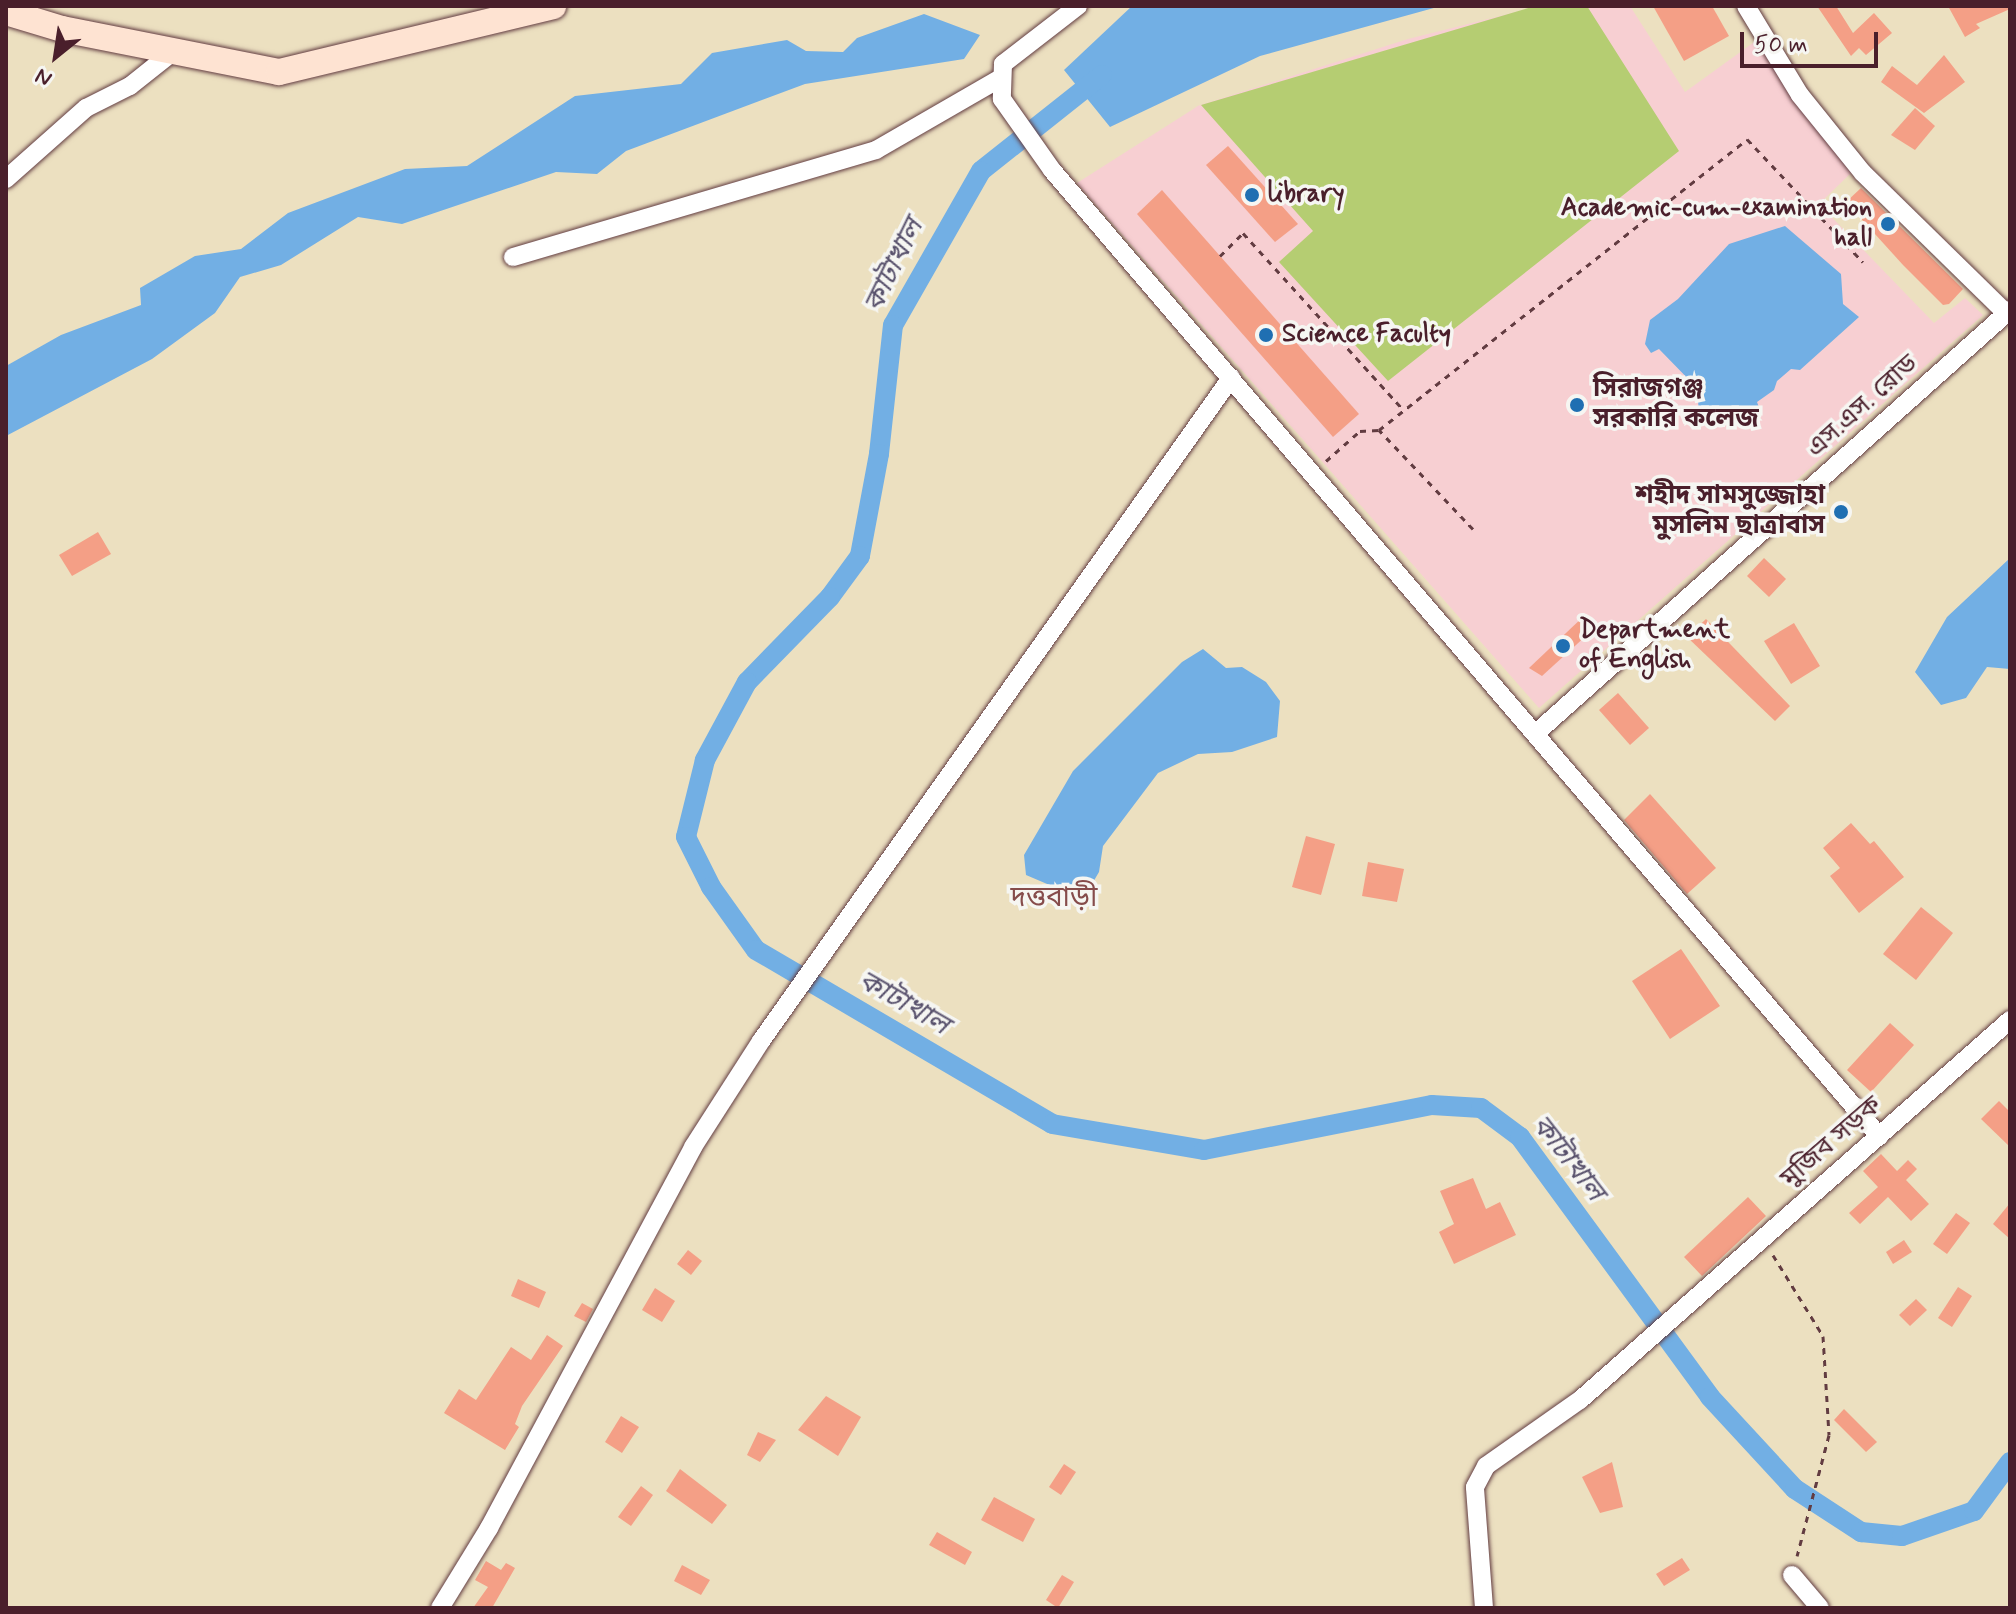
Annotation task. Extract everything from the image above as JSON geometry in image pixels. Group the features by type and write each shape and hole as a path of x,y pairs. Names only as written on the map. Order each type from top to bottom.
{"street":[{"path":"6,12 279,72 553,6"},
{"path":"513,257 876,150 999,79 1011,55 1078,6"},
{"path":"1746,6 1800,95 1863,173 2008,312"},
{"path":"6,179 86,108 130,86 174,51"},
{"path":"999,79 1002,99 1052,170 1879,1136"},
{"name":"এস.এস. রোড","path":"1535,734 2008,312"},
{"path":"440,1608 503,1502 693,1147 761,1041 844,919 1231,378"},
{"name":"মুজিব সড়ক","path":"1484,1608 1475,1487 1479,1476 1499,1454 1580,1400 2010,1020"},
{"path":"1792,1575 1820,1608"}],"path":[{"path":"1312,473 1360,431 1379,430 1402,408 1747,139 1863,262"},
{"path":"1220,256 1243,233 1402,408"},
{"path":"1379,430 1473,529"},
{"path":"1763,1239 1823,1336 1829,1435 1792,1575"}],"shaded area":[{"name":"সিরাজগঞ্জ সরকারি কলেজ","path":"1540,6 1630,6 1685,92 1757,40 1851,173 1819,204 1934,323 1965,298 1983,315 1539,708 1077,183 1198,106 1188,109 1408,39"}],"green space":[{"path":"1535,6 1587,6 1679,151 1388,381 1279,262 1313,231 1201,105"}],"water":[{"path":"1132,6 1441,6 1260,56 1110,127 1064,70"},
{"path":"924,14 980,35 964,59 805,84 626,151 597,174 556,172 402,224 358,217 281,265 240,277 215,313 152,359 6,436 6,366 61,335 141,305 140,288 195,256 241,249 288,213 405,169 467,166 575,96 681,84 712,53 787,40 806,51 843,52 857,38"},
{"path":"1785,226 1841,274 1843,304 1859,317 1800,370 1791,369 1777,381 1774,390 1757,402 1760,410 1717,427 1699,413 1697,388 1659,349 1651,353 1645,344 1650,320 1678,299 1729,244"},
{"path":"2010,558 2010,669 1987,667 1966,698 1941,705 1915,672 1947,617"},
{"path":"1203,649 1226,668 1242,667 1266,682 1280,701 1277,737 1232,752 1198,754 1158,773 1103,846 1099,872 1089,889 1073,895 1026,875 1024,855 1073,771 1182,662"}],"building":[{"path":"1653,6 1712,6 1729,36 1684,61"},
{"path":"1817,6 1836,6 1853,33 1874,13 1892,33 1866,55 1859,48 1851,56"},
{"path":"1948,6 2010,6 2010,9 1976,24 1980,28 1965,37"},
{"path":"1944,55 1965,82 1924,113 1881,82 1892,66 1917,85"},
{"path":"1915,108 1935,126 1915,150 1891,135"},
{"name":"library","path":"1228,146 1298,224 1275,242 1206,165"},
{"name":"Academic-cum-examination hall","path":"1861,188 1963,289 1949,304 1943,305 1846,202"},
{"name":"Science Faculty","path":"1162,190 1359,414 1333,437 1137,214"},
{"path":"98,532 111,554 72,576 59,555"},
{"path":"1764,558 1786,579 1769,597 1747,576"},
{"name":"Department of English","path":"1585,615 1599,624 1542,676 1529,668"},
{"path":"1706,619 1790,706 1775,721 1687,637"},
{"path":"1794,623 1820,666 1791,684 1764,641"},
{"path":"1618,693 1649,728 1630,745 1599,710"},
{"path":"1650,794 1716,868 1687,894 1624,820"},
{"path":"1851,823 1870,844 1874,841 1904,877 1859,913 1830,876 1840,868 1823,848"},
{"path":"1306,836 1335,844 1321,895 1292,887"},
{"path":"1368,862 1404,869 1397,902 1362,896"},
{"path":"1921,907 1953,933 1916,980 1883,954"},
{"path":"1681,949 1720,1006 1670,1039 1632,981"},
{"path":"1890,1023 1914,1045 1871,1092 1847,1070"},
{"path":"1999,1101 2010,1112 2010,1147 1981,1119"},
{"path":"1881,1154 1897,1171 1908,1160 1917,1169 1906,1180 1929,1204 1911,1221 1888,1197 1860,1224 1849,1213 1878,1187 1863,1171"},
{"path":"1473,1178 1486,1209 1500,1202 1516,1235 1454,1264 1439,1232 1454,1224 1440,1191"},
{"path":"1748,1197 1766,1216 1702,1276 1684,1257"},
{"path":"2010,1203 2010,1239 1993,1224"},
{"path":"1956,1213 1970,1223 1947,1254 1933,1244"},
{"path":"1904,1240 1912,1252 1893,1264 1886,1252"},
{"path":"688,1250 702,1261 691,1275 677,1264"},
{"path":"518,1279 546,1292 539,1308 511,1296"},
{"path":"1958,1287 1972,1296 1952,1327 1938,1318"},
{"path":"655,1288 675,1301 662,1322 642,1310"},
{"path":"1916,1299 1927,1310 1910,1326 1899,1315"},
{"path":"582,1303 593,1309 586,1322 574,1316"},
{"path":"547,1335 563,1346 522,1406 515,1424 519,1427 505,1450 444,1413 459,1389 476,1400 511,1347 531,1360"},
{"path":"826,1396 861,1417 838,1456 798,1430"},
{"path":"1844,1409 1877,1442 1866,1452 1834,1420"},
{"path":"621,1416 639,1427 622,1453 605,1442"},
{"path":"758,1432 776,1440 760,1462 747,1455"},
{"path":"1612,1462 1623,1507 1600,1513 1582,1477"},
{"path":"1064,1464 1076,1472 1061,1495 1049,1487"},
{"path":"680,1469 727,1505 712,1524 666,1491"},
{"path":"641,1486 653,1495 631,1526 618,1517"},
{"path":"994,1497 1035,1519 1023,1542 981,1520"},
{"path":"937,1532 972,1552 965,1565 929,1545"},
{"path":"1682,1558 1690,1570 1664,1586 1656,1574"},
{"path":"486,1561 501,1570 506,1563 515,1568 492,1608 473,1608 488,1587 475,1580"},
{"path":"682,1565 710,1580 701,1595 674,1581"},
{"path":"1062,1575 1074,1582 1058,1608 1046,1600"}],"waterway":[{"name":"কাটাখাল","path":"1102,75 981,171 893,325 879,454 860,556 830,597 747,682 705,760 686,837 711,887 756,950 1052,1124 1204,1150 1432,1105 1481,1108 1520,1137 1710,1397 1795,1489 1861,1532 1902,1536 1974,1511 2010,1462"}],"place":[{"name":"library","path":"1252,195"},
{"name":"Academic-cum-examination hall","path":"1888,224"},
{"name":"Science Faculty","path":"1266,335"},
{"name":"সিরাজগঞ্জ সরকারি কলেজ","path":"1577,405"},
{"name":"শহীদ সামসুজ্জোহা মুসলিম ছাত্রাবাস","path":"1841,512"},
{"name":"Department of English","path":"1563,646"}],"district":[{"name":"দত্তবাড়ী","path":"1054,899"}]}
